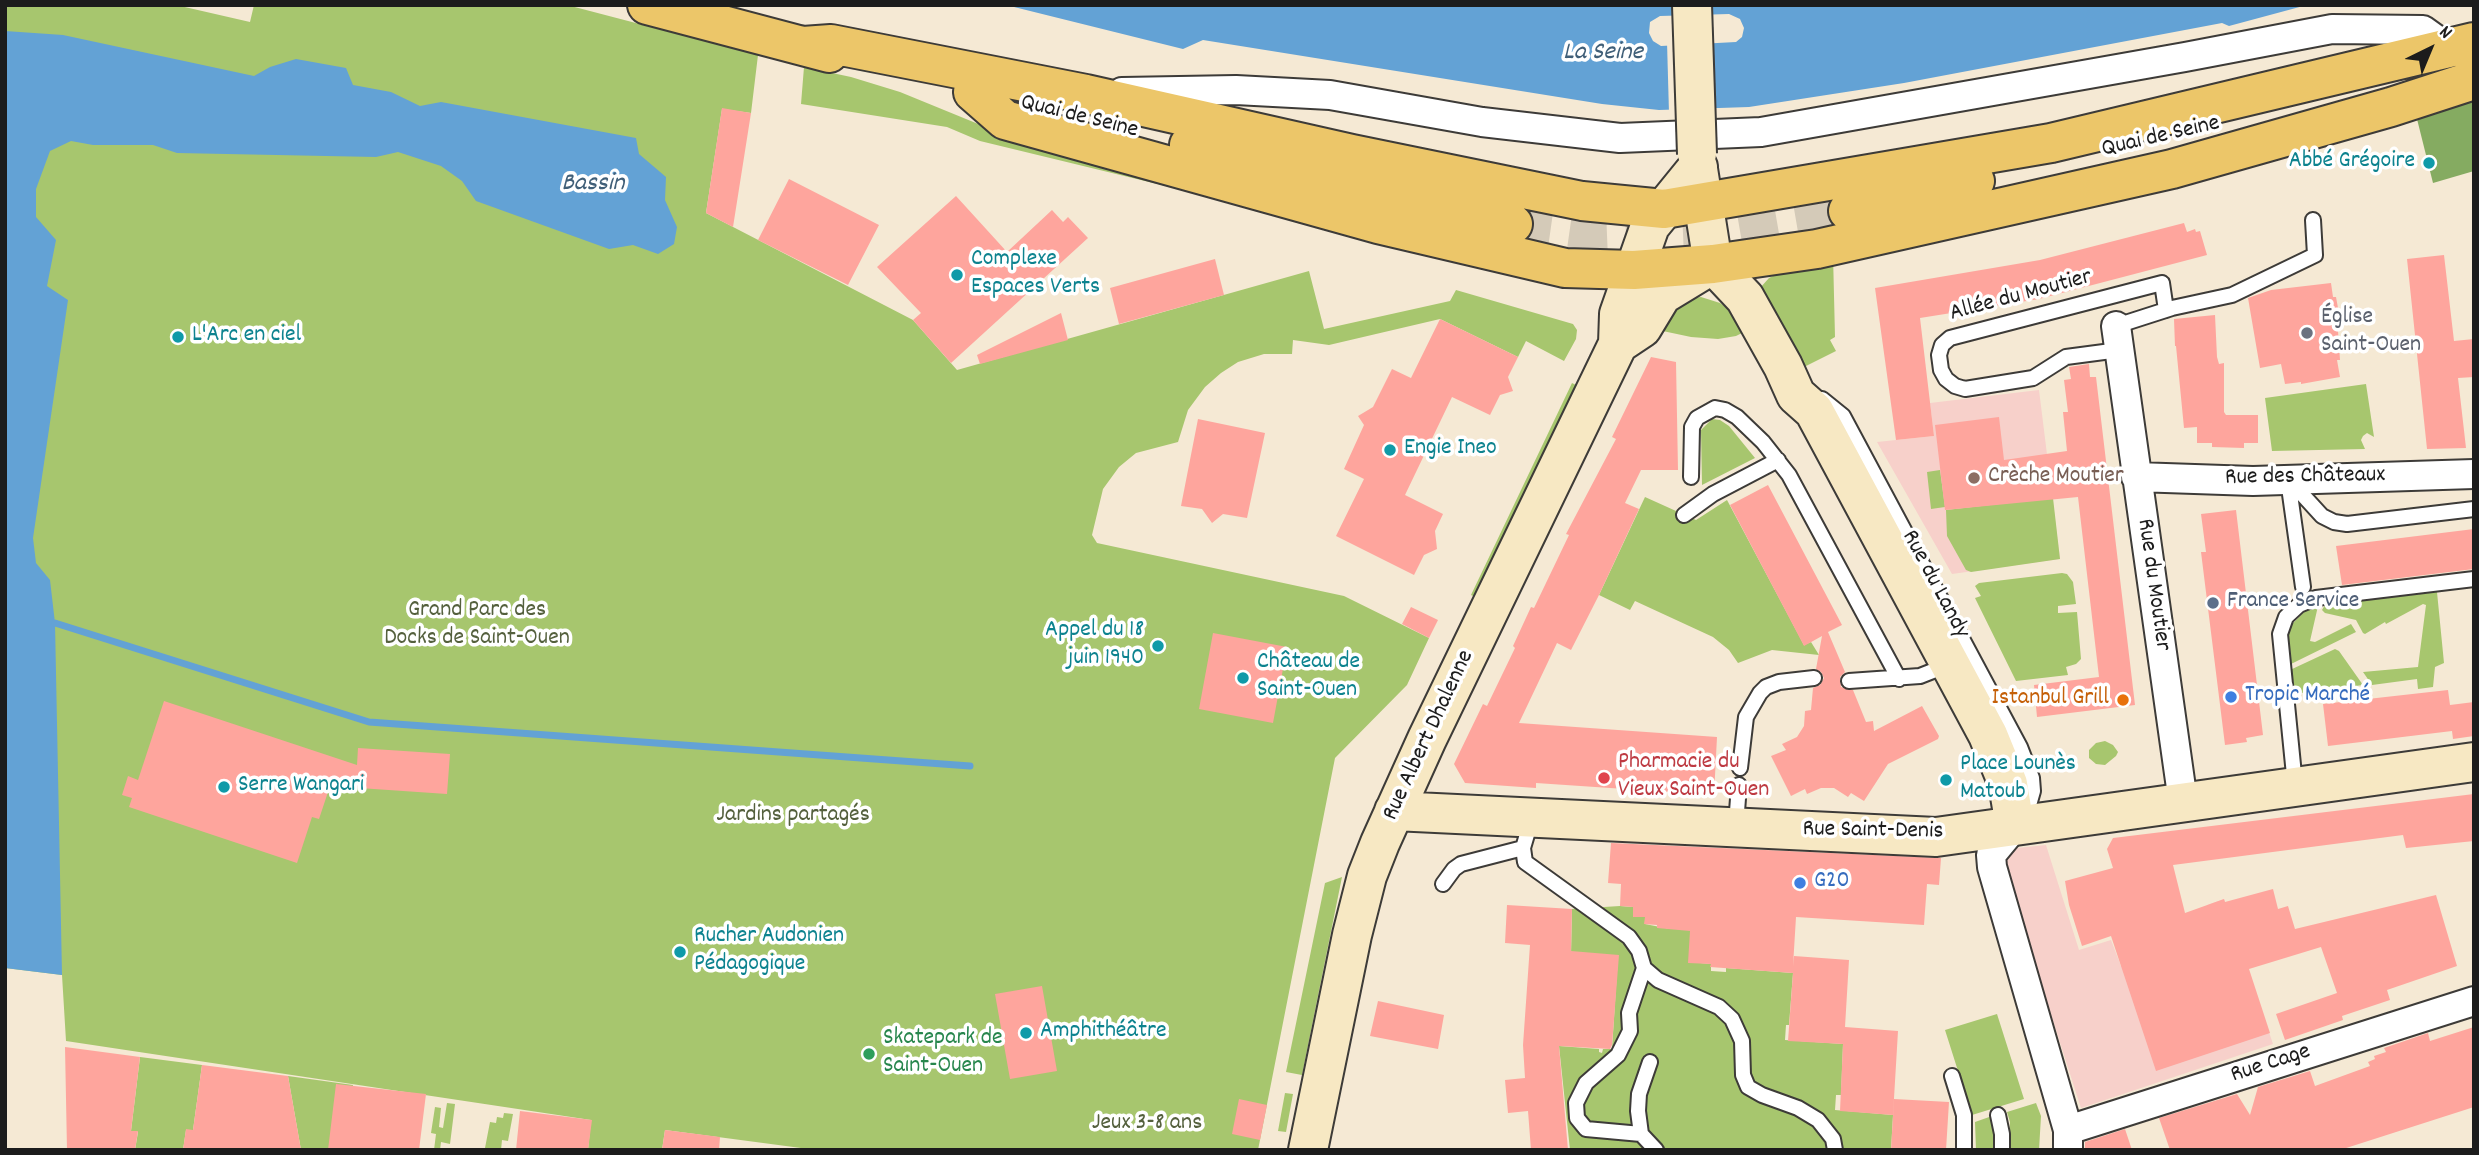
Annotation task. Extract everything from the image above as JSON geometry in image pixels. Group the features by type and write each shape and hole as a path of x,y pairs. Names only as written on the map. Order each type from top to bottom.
{"main road":[{"name":"Quai de Seine","path":"647,5 973,92 1513,224"},
{"path":"1692,5 1700,175 1713,264"},
{"path":"803,46 831,44 1086,94 1352,154 1582,201 1664,209 1700,175 2051,143 2465,50"},
{"name":"Quai de Seine","path":"1847,211 2270,113 2465,50"},
{"path":"973,92 1005,120 1378,224 1555,266 1634,270 1713,264 1817,249 2172,169 2391,107 2474,80"},
{"name":"Rue Albert Dhalenne","path":"1308,1150 1352,935 1367,876 1394,811 1618,344 1619,314 1650,226 1664,209"},
{"name":"Rue Albert Dhalenne","path":"1618,344 1642,328 1662,295 1713,264"},
{"name":"Rue du Landy","path":"1713,264 1745,299 1783,366 1796,395 1814,411 1988,734 2003,769 2015,826"},
{"name":"Rue Saint-Denis","path":"1394,811 1527,833 1736,828 1936,837 2474,762"}],"street":[{"path":"1086,94 1236,90 1330,95 1482,122 1620,138 1761,132 2172,60 2332,29 2423,30 2465,50"},
{"name":"Rue du Moutier","path":"2117,338 2183,802"},
{"name":"Rue des Châteaux","path":"2136,477 2288,480 2474,474"},
{"name":"Rue du Landy","path":"2015,826 1991,855 1992,867 2068,1140"},
{"name":"Rue Cage","path":"2068,1140 2474,1001"}],"lane":[{"name":"Allée du Moutier","path":"2166,310 2162,283 1961,334 1942,345 1941,370 1946,379 1955,386 1965,388 2024,385 2066,357 2117,338 2166,310 2232,295 2315,255 2313,220"},
{"name":"Rue du Landy","path":"1783,366 1843,416 2020,747 2032,778 2033,792 2029,805 2015,826"},
{"path":"1691,477 1692,427 1697,418 1715,408 1737,417 1789,475 1899,679"},
{"path":"1684,515 1713,494 1778,460"},
{"path":"2288,480 2322,516 2334,522 2367,523 2474,509"},
{"path":"2288,480 2303,587"},
{"path":"2295,787 2280,634 2286,617 2299,605 2316,598 2474,579"},
{"path":"1849,681 1920,676 1949,664"},
{"path":"1741,768 1745,716 1760,693 1766,687 1779,682 1814,678"},
{"path":"1736,828 1739,785"},
{"path":"1443,884 1461,864 1527,833 1525,862 1629,937 1639,951 1644,968 1629,1013 1630,1031 1618,1055 1586,1083 1576,1103 1577,1118 1586,1129 1641,1134"},
{"path":"1644,968 1658,979 1719,1007 1732,1019 1742,1041 1743,1075 1748,1087 1798,1108 1818,1120 1833,1139 1835,1150"},
{"path":"1650,1062 1639,1094 1638,1111 1641,1134 1656,1150"},
{"path":"1952,1076 1964,1115 1964,1150"},
{"path":"1998,1115 2002,1150"}],"shaded area":[{"name":"Crèche Moutier","path":"2039,390 2060,559 1952,574 1877,442 1934,436 1930,403"},
{"path":"2046,845 2079,950 2111,940 2121,966 2216,934 2207,905 2224,899 2273,1044 2081,1108 1998,850"}],"green space":[{"name":"Grand Parc des Docks de Saint-Ouen","path":"6,5 176,5 250,22 254,5 567,5 758,55 751,113 722,109 706,213 913,320 957,370 1309,271 1324,329 1450,301 1456,290 1573,324 1577,330 1576,339 1564,361 1526,341 1518,357 1440,319 1329,345 1293,340 1292,354 1264,354 1238,362 1221,373 1205,387 1188,410 1178,442 1136,453 1119,467 1103,489 1092,535 1097,543 1344,596 1429,638 1407,685 1335,758 1258,1150 816,1150 665,1130 662,1150 588,1150 591,1120 66,1041 62,975 5,968"},
{"path":"804,67 851,77 900,92 988,128 1214,187 1211,197 980,141 947,127 801,104"},
{"path":"2474,90 2474,171 2433,183 2415,111"},
{"path":"1833,254 1835,337 1830,340 1836,351 1804,367 1760,288 1769,278 1810,257"},
{"path":"1701,297 1720,303 1734,313 1746,331 1718,339 1658,330 1683,299"},
{"path":"1572,383 1580,387 1479,599 1471,595"},
{"path":"2366,384 2374,437 2367,433 2363,436 2361,440 2365,449 2272,451 2265,398"},
{"path":"1712,419 1720,420 1729,426 1755,458 1702,485 1701,430"},
{"path":"1940,470 1945,507 1931,509 1927,472"},
{"path":"1645,497 1696,520 1727,500 1804,645 1811,642 1819,655 1772,650 1738,663 1729,650 1713,637 1635,601 1630,610 1599,595"},
{"path":"2053,498 2060,559 1971,572 1966,570 1947,536 1946,510"},
{"path":"2067,574 2073,582 2076,604 2058,606 2058,613 2077,612 2081,659 2066,667 2068,675 2016,681 1975,598 1981,596 1975,586 1979,583"},
{"path":"2437,592 2444,663 2435,667 2433,687 2418,689 2417,679 2372,685 2363,672 2418,667 2426,605 2423,604 2386,624 2385,622 2365,634 2356,620 2322,610 2325,605"},
{"path":"2318,606 2310,641 2315,642 2351,624 2356,632 2289,665 2287,641 2291,625 2306,610"},
{"path":"2335,649 2363,685 2293,694 2290,670"},
{"path":"2105,741 2113,745 2118,752 2105,765 2096,764 2089,758 2089,750 2096,743"},
{"path":"1342,877 1302,1075 1286,1072 1325,883"},
{"path":"1633,907 1633,917 1645,917 1645,924 1670,929 1714,912 1689,962 1711,964 1711,971 1726,972 1726,968 1793,973 1789,1025 1786,1025 1785,1040 1843,1044 1841,1095 1836,1095 1835,1110 1893,1115 1891,1150 1570,1150 1559,1046 1599,1049 1602,1053 1603,1049 1612,1049 1618,956 1571,956 1572,909"},
{"path":"1997,1014 2024,1099 1972,1115 1945,1030"},
{"path":"140,1057 202,1065 193,1130 186,1130 183,1150 135,1150 138,1132 131,1131"},
{"path":"288,1076 353,1085 345,1150 301,1150"},
{"path":"1285,1093 1293,1094 1286,1132 1278,1131"},
{"path":"447,1103 455,1104 450,1144 441,1142 440,1150 434,1150 436,1134 431,1133 435,1107 441,1108 439,1127 443,1128"},
{"path":"2036,1103 2041,1116 2039,1150 2009,1150 2010,1122 2007,1112"},
{"path":"504,1113 513,1114 508,1141 502,1140 501,1150 485,1148 490,1122 496,1123 497,1117 503,1118"},
{"path":"1992,1116 1996,1150 1976,1150 1975,1122"}],"water":[{"name":"La Seine","path":"1006,5 2307,5 2229,26 2222,23 1904,83 1749,107 1659,110 1602,104 1203,40 1183,49","holes":["1729,14 1740,19 1744,28 1742,37 1736,42 1661,46 1653,41 1649,33 1650,22 1660,16"]},
{"name":"Bassin","path":"5,31 63,35 254,76 270,67 296,59 346,68 353,85 391,92 420,106 441,102 636,138 639,154 666,177 665,200 677,227 674,244 658,254 633,245 609,249 476,201 462,181 441,166 398,152 376,157 177,153 153,145 93,145 71,141 50,151 36,189 36,217 56,240 47,286 68,300 33,538 36,563 50,580 55,623 62,975 5,968"}],"pier":[{"path":"1713,40 1715,112 1669,113 1667,42"}],"building":[{"path":"722,108 751,113 733,227 706,213"},
{"path":"789,179 879,225 848,285 758,240"},
{"name":"Complexe Espaces Verts","path":"956,196 1007,252 1052,210 1063,222 1068,217 1088,238 951,363 913,320 921,313 877,267"},
{"path":"2184,223 2187,232 2195,229 2196,232 2200,231 2207,255 2039,299 1920,318 1934,436 1896,440 1875,288 2040,260"},
{"path":"2444,255 2454,341 2474,339 2474,377 2458,378 2466,448 2427,449 2407,259"},
{"path":"1215,259 1224,295 1119,324 1110,288"},
{"name":"Église Saint-Ouen","path":"2331,283 2342,330 2338,331 2340,360 2337,360 2340,377 2285,384 2281,364 2260,368 2248,298 2271,290"},
{"path":"1061,313 1068,340 980,364 977,355"},
{"path":"2215,315 2217,357 2219,364 2224,363 2224,412 2226,415 2258,415 2258,443 2244,443 2244,448 2212,447 2212,443 2197,443 2197,427 2184,428 2174,319"},
{"name":"Engie Ineo","path":"1440,319 1518,357 1508,377 1513,391 1500,395 1490,415 1452,397 1405,495 1443,514 1435,531 1437,549 1424,555 1414,575 1336,536 1364,479 1344,469 1364,425 1358,416 1373,407 1392,369 1411,378"},
{"path":"1651,357 1676,362 1678,470 1641,470 1625,503 1639,509 1599,595 1571,650 1557,643 1519,723 1717,737 1714,795 1536,783 1536,788 1465,783 1454,764 1483,704 1487,706 1531,607 1534,608 1569,535 1566,534 1616,439 1612,437"},
{"path":"2089,364 2090,377 2096,377 2135,705 2037,717 2034,685 2099,677 2078,497 1945,510 1935,425 1999,417 2004,460 2067,451 2063,412 2068,412 2064,380 2071,379 2069,367"},
{"path":"1198,419 1265,433 1247,518 1223,514 1212,523 1202,509 1181,506"},
{"path":"1768,485 1842,625 1828,632 1845,672 1840,677 1841,687 1853,690 1866,722 1873,721 1874,731 1922,706 1939,736 1938,739 1888,764 1864,801 1851,793 1848,797 1834,788 1821,788 1807,794 1805,789 1791,796 1771,756 1786,750 1782,744 1797,737 1804,726 1805,711 1811,710 1813,688 1820,685 1824,678 1816,669 1822,636 1804,646 1730,505"},
{"path":"2236,510 2263,735 2246,738 2247,742 2225,745 2201,552 2206,552 2201,514"},
{"path":"2474,529 2474,569 2342,585 2336,546"},
{"path":"1411,607 1438,620 1429,638 1402,624"},
{"name":"Château de Saint-Ouen","path":"1213,633 1287,647 1273,723 1199,709"},
{"path":"2448,690 2450,705 2474,702 2474,736 2453,739 2452,731 2328,746 2323,704"},
{"name":"Serre Wangari","path":"164,701 357,765 358,748 450,754 447,794 330,786 319,819 312,817 297,863 129,807 132,798 122,795 128,776 138,780"},
{"path":"2474,794 2474,841 2406,848 2403,835 2173,865 2185,913 2224,899 2225,902 2273,889 2278,909 2288,906 2295,929 2436,895 2457,966 2387,990 2390,1000 2342,1016 2343,1020 2285,1040 2276,1014 2337,993 2321,947 2249,969 2270,1033 2156,1071 2111,936 2082,946 2069,905 2065,881 2113,868 2107,849 2113,838"},
{"path":"1611,843 1941,858 1939,885 1927,884 1924,925 1796,917 1793,966 1794,956 1849,960 1845,1027 1898,1031 1893,1115 1840,1111 1843,1044 1788,1041 1793,973 1688,963 1690,931 1644,924 1645,917 1633,917 1633,907 1620,906 1621,884 1608,883"},
{"path":"1507,905 1572,909 1571,951 1619,955 1610,1049 1559,1046 1568,1150 1531,1150 1528,1111 1508,1113 1505,1080 1525,1078 1523,1045 1530,945 1505,943"},
{"name":"Amphithéâtre","path":"1042,986 1057,1071 1010,1079 995,994"},
{"path":"1378,1001 1444,1015 1438,1049 1370,1036"},
{"path":"2474,1027 2474,1107 2340,1150 2170,1150 2159,1118 2237,1094 2250,1115 2258,1087 2310,1071 2315,1086 2370,1066 2368,1062 2375,1059 2374,1056 2386,1052 2384,1048 2428,1033 2430,1041"},
{"path":"65,1047 140,1057 131,1131 138,1131 135,1150 67,1150"},
{"path":"202,1065 288,1076 301,1150 183,1150 186,1129 193,1130"},
{"path":"336,1084 426,1094 419,1150 328,1150"},
{"path":"1239,1099 1267,1105 1260,1140 1232,1134"},
{"path":"1894,1099 1949,1102 1946,1150 1891,1150"},
{"path":"520,1111 592,1120 588,1150 516,1150"},
{"path":"2125,1129 2132,1150 2085,1150 2085,1142"},
{"path":"665,1130 720,1137 719,1150 662,1150"}],"waterway":[{"path":"55,623 369,722 970,766"}],"tunnel":[{"path":"1513,224 1605,237 1726,232 1848,211"}],"place":[{"name":"Abbé Grégoire","path":"2429,163"},
{"name":"Complexe Espaces Verts","path":"957,275"},
{"name":"Église Saint-Ouen","path":"2307,333"},
{"name":"L'Arc en ciel","path":"178,337"},
{"name":"Engie Ineo","path":"1390,450"},
{"name":"Crèche Moutier","path":"1974,478"},
{"name":"France Service","path":"2213,603"},
{"name":"Appel du 18 juin 1940","path":"1158,646"},
{"name":"Château de Saint-Ouen","path":"1243,678"},
{"name":"Tropic Marché","path":"2231,697"},
{"name":"Istanbul Grill","path":"2123,700"},
{"name":"Pharmacie du Vieux Saint-Ouen","path":"1604,778"},
{"name":"Place Lounès Matoub","path":"1946,780"},
{"name":"Serre Wangari","path":"224,787"},
{"name":"G20","path":"1800,883"},
{"name":"Rucher Audonien Pédagogique","path":"680,952"},
{"name":"Amphithéâtre","path":"1026,1033"},
{"name":"Skatepark de Saint-Ouen","path":"869,1054"}],"park label":[{"name":"Jardins partagés","path":"793,817"},
{"name":"Jeux 3-8 ans","path":"1147,1125"}]}
